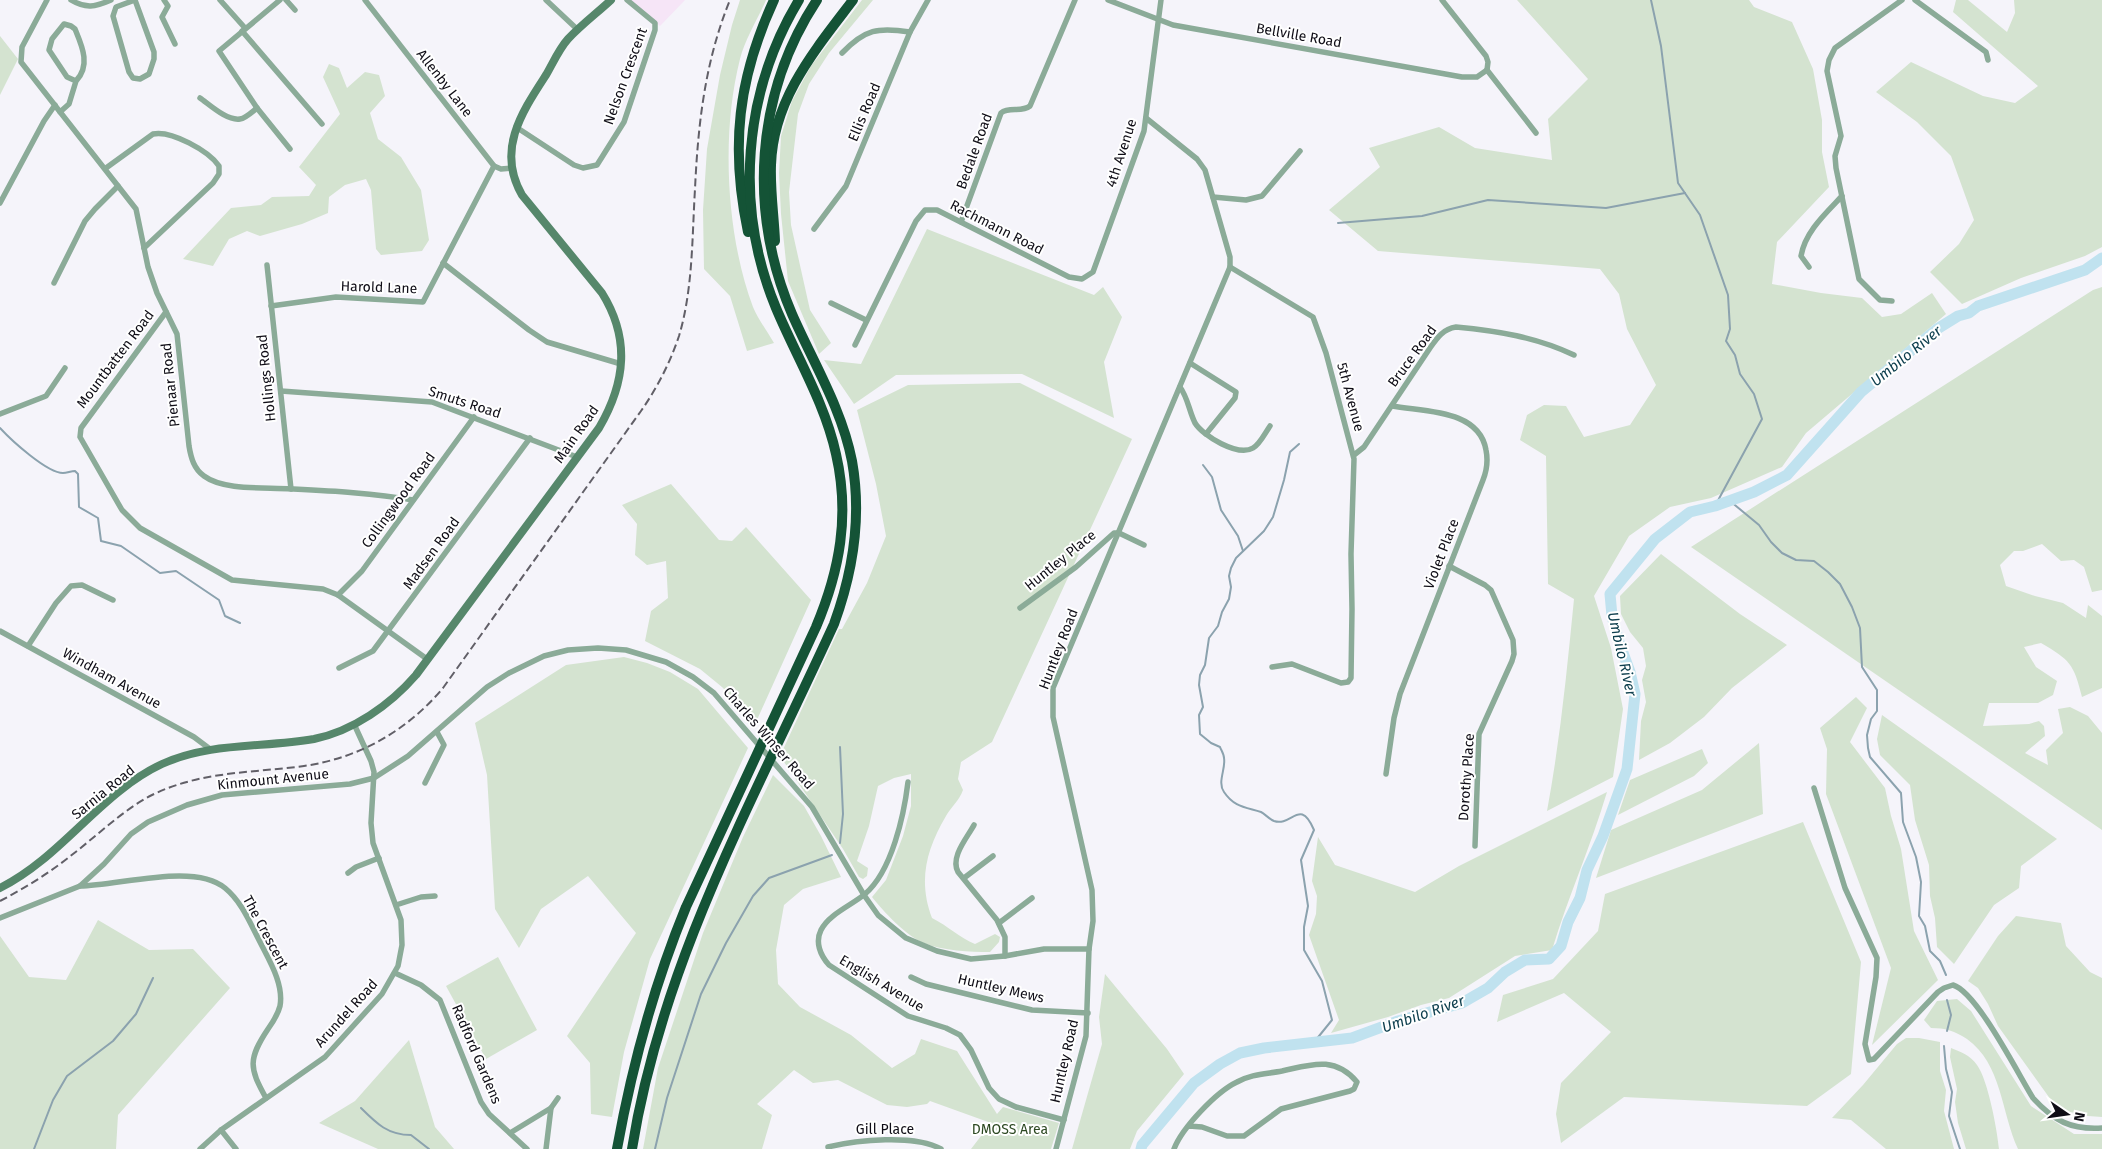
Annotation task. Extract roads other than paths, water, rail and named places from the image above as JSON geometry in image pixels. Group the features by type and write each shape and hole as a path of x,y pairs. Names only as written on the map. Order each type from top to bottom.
{"highway":[{"path":"774,0 760,31 744,86 738,121 739,178 742,206 757,267 775,318 792,346"},
{"path":"617,1149 638,1050 671,942 816,627 836,570 843,513 836,454 824,416 775,306 764,271 753,223 749,172 755,110 761,86 776,42 799,0"},
{"path":"632,1149 649,1069 668,1001 683,957 721,864 834,624 846,589 852,562 856,526 856,499 852,460 829,393 792,314 775,265 768,236 762,187 763,155 767,127 782,69 795,39 817,0"},
{"path":"775,265 771,163 780,119 791,87 803,67 853,0"}],"main road":[{"name":"Main Road","path":"354,724 380,708 412,680 577,457 608,413 615,395 621,364 620,335 611,308 589,276 522,195 513,176 512,168 513,139 524,110 562,48 578,30 611,0"},
{"name":"Sarnia Road","path":"0,888 50,854 134,780 162,764 210,749 316,738 354,724"}],"street":[{"name":"Pienaar Road","path":"47,0 22,47 21,62 106,168 136,210 148,267 177,334 189,446 191,459 196,468 204,476 220,483 413,500"},
{"path":"71,0 86,7 96,6 111,0"},
{"path":"135,0 154,52 154,59 149,74 140,79 133,78 129,72 113,16 116,7 135,0"},
{"path":"164,0 168,6 162,17 175,44"},
{"path":"220,0 322,124"},
{"path":"280,0 221,47 219,53 257,108 290,149"},
{"path":"286,0 295,10"},
{"name":"Allenby Lane","path":"365,0 494,166"},
{"path":"546,0 578,30"},
{"name":"Nelson Crescent","path":"516,127 574,164 583,168 597,165 624,122 655,30 655,23 627,0"},
{"name":"Ellis Road","path":"814,229 846,186 910,32 928,0"},
{"name":"Bedale Road","path":"961,222 999,116 1004,110 1022,110 1030,106 1075,0"},
{"name":"Bellville Road","path":"1108,0 1158,20 1192,28 1456,76 1477,77 1487,70"},
{"name":"4th Avenue","path":"1088,277 1093,272 1097,262 1142,137 1161,0"},
{"path":"1442,0 1486,56 1488,62 1487,70 1536,134"},
{"path":"1892,301 1880,300 1860,281 1835,156 1841,136 1827,71 1831,55 1838,46 1902,0"},
{"path":"1915,0 1986,52 1988,60"},
{"path":"60,112 70,104 76,81 84,67 84,56 74,29 72,26 64,24 52,39 50,50 66,77 76,81"},
{"path":"842,53 855,39 873,30 891,29 910,32"},
{"path":"200,98 224,114 238,119 243,118 257,108"},
{"path":"0,204 44,121 55,105"},
{"path":"1146,118 1199,160 1207,175 1230,257 1230,268"},
{"path":"106,168 153,134 160,133 172,135 211,156 219,166 219,174 213,183 144,248"},
{"path":"1213,197 1246,200 1262,196 1300,151"},
{"path":"494,166 501,169 512,168"},
{"name":"Harold Lane","path":"271,306 336,297 423,302 494,166"},
{"path":"54,283 86,221 95,208 118,186"},
{"path":"1809,267 1801,256 1807,239 1813,228 1842,196"},
{"name":"Rachmann Road","path":"855,345 921,213 928,209 935,210 961,222 1069,277 1078,279 1088,277"},
{"path":"443,263 547,342 621,364"},
{"name":"Hollings Road","path":"266,265 291,488"},
{"name":"Huntley Road","path":"1056,1149 1083,1050 1088,1013 1089,949 1093,921 1092,890 1053,717 1053,688 1230,268"},
{"name":"5th Avenue","path":"1230,268 1304,310 1315,319 1354,455 1350,554 1352,610 1351,678 1348,682 1341,683 1292,664 1272,667"},
{"path":"831,303 866,320"},
{"name":"Mountbatten Road","path":"166,312 81,428 80,437 122,510 140,528 232,580 324,589 338,595 427,659"},
{"name":"Bruce Road","path":"1354,455 1364,447 1438,337 1449,328 1456,327 1503,332 1542,342 1574,355"},
{"path":"1190,363 1235,391 1236,394 1206,434"},
{"path":"0,414 46,396 65,368"},
{"path":"1180,387 1186,396 1195,422 1206,434 1234,449 1243,451 1256,446 1270,426"},
{"name":"Smuts Road","path":"280,391 427,401 577,457"},
{"name":"Violet Place","path":"1386,774 1394,718 1400,694 1485,475 1487,458 1484,441 1476,428 1459,418 1392,406"},
{"name":"Collingwood Road","path":"338,595 362,571 474,417"},
{"name":"Madsen Road","path":"340,668 374,651 530,438"},
{"path":"1119,533 1144,545"},
{"name":"Huntley Place","path":"1020,608 1076,567 1108,538 1119,533"},
{"name":"Dorothy Place","path":"1449,566 1491,590 1513,640 1512,661 1479,734 1475,846"},
{"path":"28,646 56,603 71,586 82,585 113,600"},
{"name":"Windham Avenue","path":"0,631 194,737 210,749"},
{"name":"Charles Winser Road","path":"374,778 395,766 488,687 521,666 544,656 568,650 598,648 640,654 681,670 714,693 750,732 812,807 864,895 878,915 891,927 922,946 971,959 1006,956 1044,949 1089,949"},
{"name":"Arundel Road","path":"200,1149 220,1130 325,1057 382,994 395,973 402,945 401,920 378,858 371,831 374,778 371,761 354,724"},
{"path":"425,783 444,745 437,732"},
{"name":"Kinmount Avenue","path":"0,918 80,886 104,864 131,834 148,822 186,805 222,795 258,790 350,784 374,778"},
{"path":"864,895 882,872 890,853 900,824 908,782"},
{"path":"1814,788 1845,888 1877,958 1876,977 1866,1039 1869,1060 1874,1059 1938,992 1953,985 1964,990 1982,1013 2033,1098 2042,1108 2061,1122 2072,1126 2102,1128"},
{"path":"974,825 956,859 956,868 999,923 1005,937 1006,956"},
{"path":"964,878 993,856"},
{"path":"348,873 356,867 378,858"},
{"name":"The Crescent","path":"80,886 102,886 180,875 215,882 234,896 244,910 268,958 280,989 280,1008 253,1058 255,1078 266,1098"},
{"name":"English Avenue","path":"864,895 834,917 821,930 819,938 821,956 829,965 908,1016 946,1028 960,1035 972,1050 989,1088 999,1099 1016,1107 1064,1120"},
{"path":"396,905 421,897 436,896"},
{"path":"999,923 1032,898"},
{"name":"Radford Gardens","path":"395,973 421,985 440,1000 481,1102 489,1114 527,1149"},
{"name":"Huntley Mews","path":"911,977 926,984 1032,1010 1088,1013"},
{"path":"1174,1149 1177,1142 1189,1126 1196,1117 1225,1090 1236,1082 1252,1076 1303,1065 1319,1064 1344,1070 1357,1082 1354,1089 1350,1091 1281,1109 1244,1136 1227,1136 1202,1127 1189,1126"},
{"path":"546,1149 551,1108 558,1098"},
{"path":"510,1133 551,1108"},
{"path":"538,1115 549,1120"},
{"path":"220,1130 236,1149"},
{"name":"Gill Place","path":"828,1147 850,1142 902,1140 920,1142 941,1149"}],"waterway":[{"path":"1651,0 1661,46 1678,183 1700,215 1728,295 1730,329 1726,341 1735,355 1740,374 1754,394 1762,419 1715,506"},
{"path":"1338,223 1422,216 1488,200 1606,208 1685,193"},
{"name":"Umbilo River","path":"1141,1149 1142,1145 1194,1083 1220,1064 1240,1053 1264,1048 1352,1038 1398,1021 1462,1003 1488,988 1505,972 1525,960 1549,959 1561,946 1568,922 1580,898 1587,870 1603,836 1627,769 1635,694 1612,616 1610,594 1655,539 1690,512 1715,506 1754,492 1787,475 1861,392 1937,329 1958,316 1969,313 1978,306 2085,270 2102,258"},
{"path":"0,428 21,448 48,468 56,472 75,471 78,474 79,507 98,518 101,541 121,546 160,573 176,571 219,600 225,616 240,623"},
{"path":"1299,444 1290,452 1273,517 1264,531 1236,558 1231,568 1229,599 1222,612 1218,626 1209,638 1205,665 1200,675 1199,685 1203,707 1199,715 1200,734 1211,743 1220,747 1224,755 1221,784 1228,797 1236,804 1261,812 1274,821 1280,822 1300,814 1309,820 1314,830 1301,860 1308,906 1304,927 1304,950 1322,981 1332,1020 1315,1041"},
{"path":"1203,465 1212,477 1221,510 1238,536 1243,551"},
{"path":"1730,501 1759,525 1771,542 1782,553 1796,560 1814,561 1828,572 1840,584 1852,607 1860,628 1862,667 1877,690 1877,711 1871,719 1867,735 1870,757 1901,793 1903,822 1916,857 1921,882 1919,916 1925,926 1930,951 1940,961 1946,975"},
{"path":"840,747 843,814 840,843"},
{"path":"655,1149 667,1098 701,994 726,943 753,896 769,878 832,855"},
{"path":"34,1149 53,1100 67,1076 113,1041 136,1014 153,978"},
{"path":"1947,1000 1951,1015 1947,1031"},
{"path":"1944,1046 1946,1069 1952,1092 1949,1116 1960,1149"},
{"path":"361,1108 383,1128 396,1133 411,1135 429,1149"}],"railway":[{"path":"0,901 56,867 121,815 152,795 170,787 208,777 304,766 344,756 363,749 398,729 414,717 443,688 641,411 658,384 672,356 684,318 687,300 696,165 704,93 714,46 730,0"}],"park label":[{"name":"DMOSS Area","path":"1010,1129"}]}
